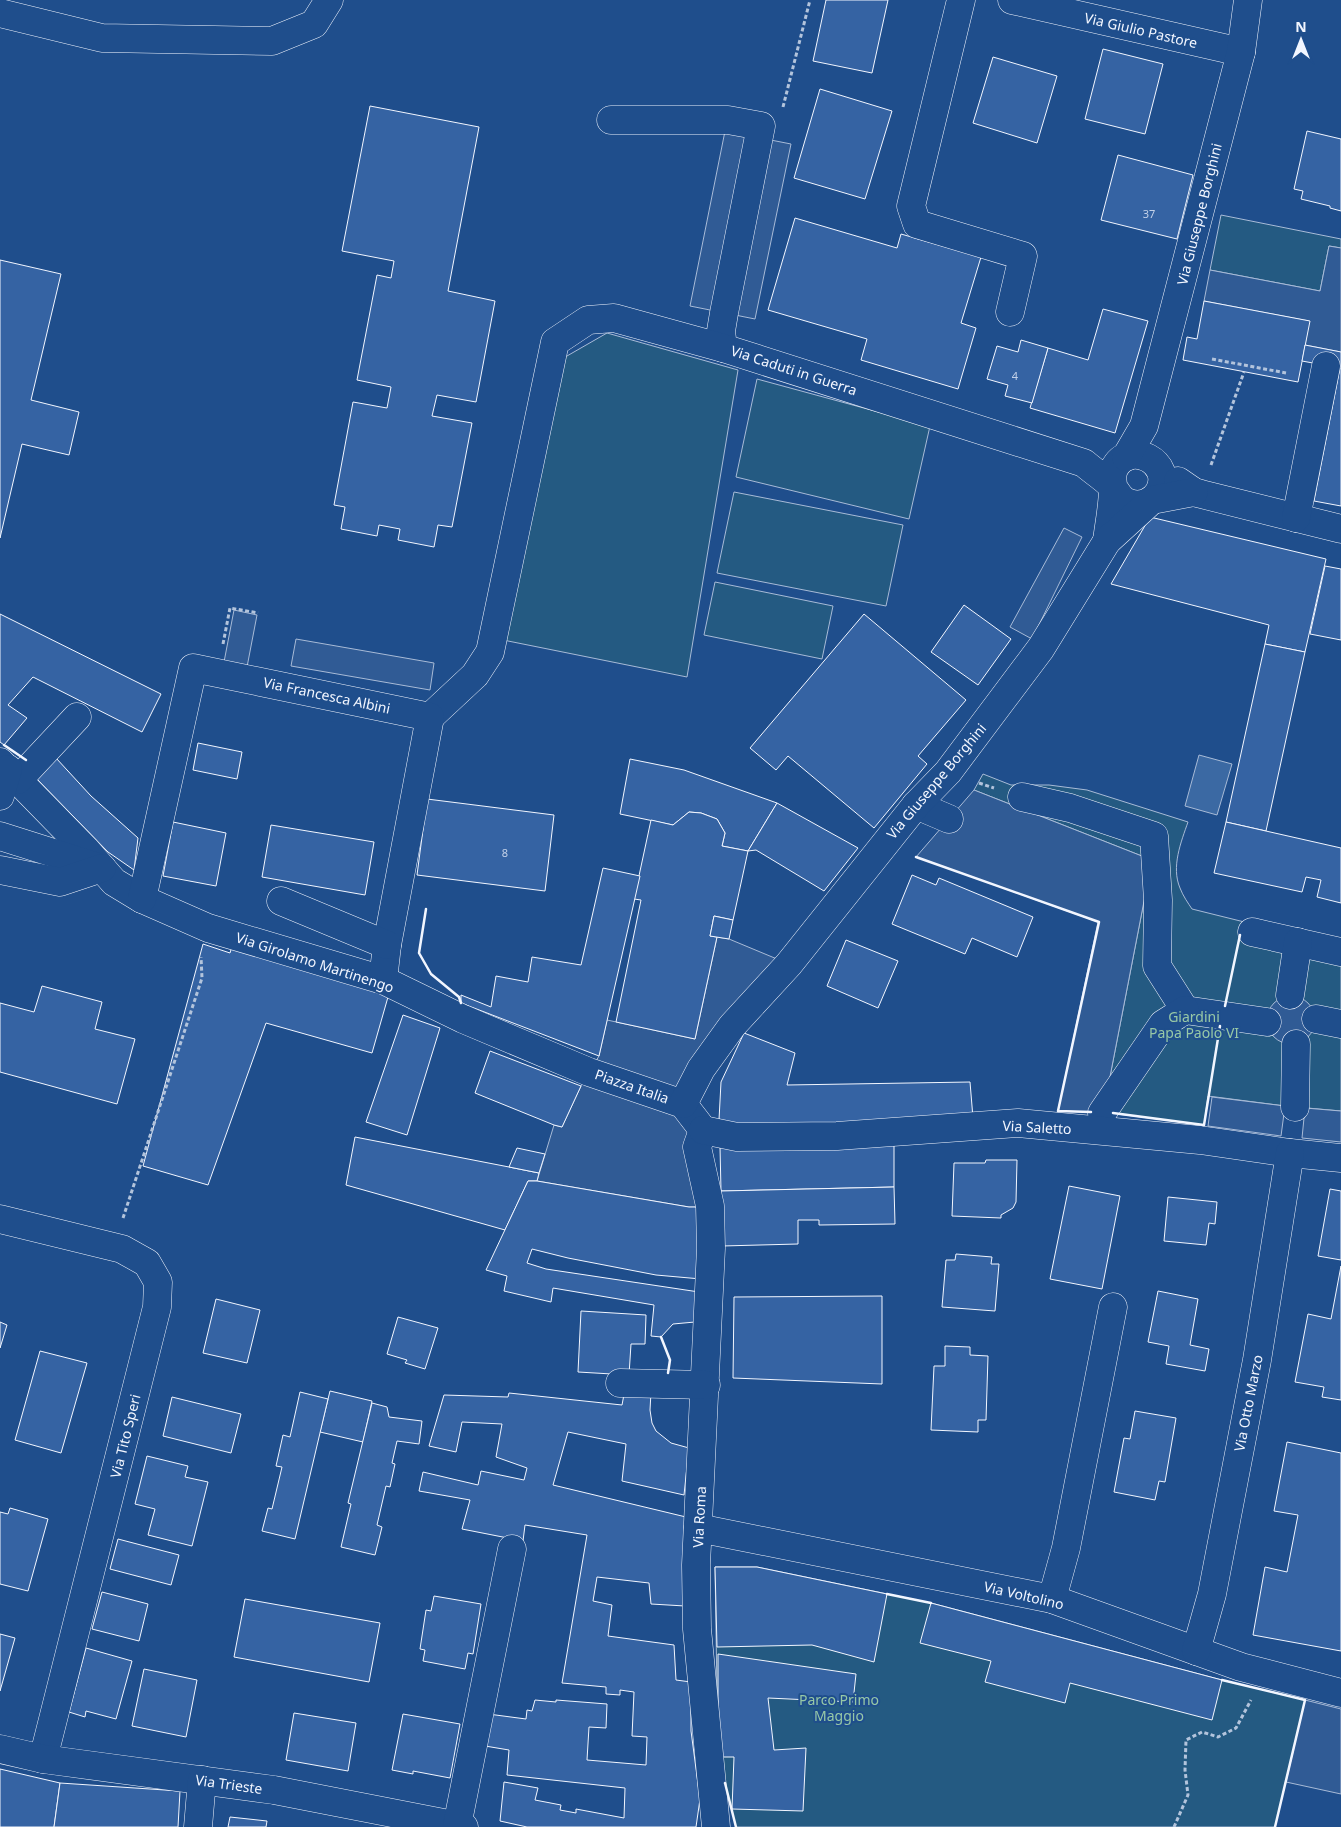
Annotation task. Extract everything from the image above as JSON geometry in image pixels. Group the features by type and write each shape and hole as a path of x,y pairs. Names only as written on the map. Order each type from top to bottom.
{"street":[{"path":"0,13 102,38 272,41 314,24 329,0"},
{"path":"961,0 911,206 917,224 1023,256 1010,312"},
{"name":"Via Giulio Pastore","path":"1012,0 1241,52"},
{"name":"Via Giuseppe Borghini","path":"1107,541 1113,487 1112,475 1121,460 1126,457 1144,426 1241,52 1248,0"},
{"path":"611,120 728,120 761,126"},
{"name":"Via Caduti in Guerra","path":"761,126 720,332 723,348 1084,463 1113,487"},
{"path":"383,980 387,945 430,717 476,675 490,652 555,342 588,320 614,318 723,348"},
{"path":"1296,518 1326,366"},
{"name":"Via Giuseppe Borghini","path":"683,1104 701,1070 732,1026 789,964 916,805 948,772 1041,648 1107,541 1152,500 1160,490 1162,478 1144,426"},
{"path":"1126,457 1144,455 1197,493 1341,529"},
{"name":"Via Caduti in Guerra","path":"1084,463 1126,457"},
{"path":"1113,487 1119,497 1129,503 1141,504 1152,500 1197,493"},
{"name":"Via Francesca Albini","path":"142,899 193,668 430,717"},
{"path":"7,777 77,717"},
{"name":"Via Girolamo Martinengo","path":"7,777 102,868 114,882 142,899 208,928 383,980 463,1019 589,1072"},
{"path":"1022,797 1070,808 1154,836 1158,900 1157,966 1185,1010"},
{"path":"916,805 949,819"},
{"name":"Via Girolamo Martinengo","path":"0,836 102,868"},
{"path":"0,870 60,882 102,868"},
{"path":"281,901 387,945"},
{"path":"1252,932 1341,952"},
{"path":"1290,995 1298,942"},
{"path":"1104,1118 1163,1024 1185,1010 1267,1022"},
{"path":"1294,1107 1296,1044"},
{"name":"Piazza Italia","path":"589,1072 683,1104 703,1130"},
{"name":"Via Saletto","path":"703,1130 737,1137 828,1136 1104,1118 1200,1140 1341,1158"},
{"name":"Via Roma","path":"703,1130 697,1147 710,1206 711,1248 696,1565 697,1629 716,1827"},
{"name":"Via Otto Marzo","path":"1196,1650 1212,1594 1257,1360 1290,1153"},
{"name":"Via Tito Speri","path":"0,1219 122,1249 147,1263 158,1282 157,1307 43,1759"},
{"path":"1052,1599 1066,1548 1113,1308"},
{"path":"620,1383 706,1385"},
{"name":"Via Voltolino","path":"698,1528 1052,1599 1241,1667 1341,1693"},
{"name":"Via Trieste","path":"0,1749 43,1759 283,1792 460,1826 512,1549"},
{"path":"198,1827 202,1780"}],"path":[{"path":"761,126 780,120 810,0"},
{"path":"1212,359 1286,373"},
{"path":"1197,493 1244,372"},
{"path":"217,672 230,608 258,613"},
{"path":"103,1244 202,978 201,953 208,928"},
{"path":"1174,1827 1188,1795 1185,1770 1186,1740 1202,1732 1218,1737 1236,1728 1252,1697"}],"green space":[{"path":"1221,215 1341,239 1341,248 1329,246 1320,291 1210,270"},
{"path":"607,333 738,370 687,677 503,640 560,360"},
{"path":"757,379 930,426 909,519 736,477"},
{"path":"734,492 903,525 886,606 717,573"},
{"path":"715,582 833,606 822,659 704,635"},
{"name":"Giardini Papa Paolo VI","path":"983,774 1011,785 1049,785 1087,790 1188,822 1178,855 1176,872 1181,891 1192,909 1341,946 1341,1111 1208,1096 1204,1125 1109,1113 1108,1087 1152,860 974,790"},
{"name":"Parco Primo Maggio","path":"715,1567 757,1567 931,1603 1305,1700 1275,1827 736,1827 718,1757"}],"shaded area":[{"path":"725,131 791,144 755,319 690,306"},
{"path":"1329,246 1341,248 1341,352 1305,345 1309,321 1204,301 1210,270 1320,291"},
{"path":"1064,528 1082,537 1032,639 1010,627"},
{"path":"234,610 257,615 247,667 224,662"},
{"path":"296,639 434,663 430,690 291,666"},
{"path":"1199,755 1232,764 1217,815 1185,806"},
{"path":"974,790 1152,860 1108,1087 1094,1112 1058,1111 1098,922 916,857"},
{"path":"717,937 729,939 789,964 683,1104 700,1207 689,1207 537,1181 554,1125 562,1127 581,1086 599,1056 607,1020 695,1039"},
{"path":"1286,996 1296,996 1308,1003 1315,1015 1315,1025 1308,1037 1296,1044 1286,1044 1278,1040 1271,1033 1267,1025 1267,1015 1271,1007 1278,1000"},
{"path":"1212,1097 1285,1106 1281,1136 1208,1126"},
{"path":"1305,1108 1341,1111 1341,1142 1302,1138"},
{"path":"1305,1700 1341,1709 1341,1794 1286,1782"}],"building":[{"path":"826,0 888,0 872,73 813,61"},
{"path":"1103,49 1163,64 1145,134 1085,119"},
{"path":"993,57 1057,76 1037,143 973,123"},
{"path":"820,89 892,111 865,199 794,178"},
{"path":"370,106 479,127 448,291 495,301 476,402 437,395 432,416 472,423 452,527 438,525 434,547 398,540 400,529 379,525 377,536 341,529 345,507 334,505 353,402 387,408 391,387 357,380 377,275 391,278 394,261 342,251"},
{"path":"1307,131 1341,139 1341,211 1330,208 1330,206 1301,199 1303,191 1294,189"},
{"path":"1118,155 1193,175 1177,239 1101,220"},
{"path":"795,218 897,248 901,234 981,257 961,323 976,328 958,389 861,360 867,339 768,310"},
{"path":"0,260 61,274 31,400 79,412 69,455 22,444 0,538"},
{"path":"1204,301 1310,321 1298,382 1183,360 1187,337 1197,339"},
{"path":"1103,309 1148,321 1115,433 1030,408 1048,348 1088,360"},
{"path":"1021,340 1048,348 1032,403 1005,396 1008,385 987,379 997,346 1018,352"},
{"path":"1305,345 1341,352 1341,506 1314,501 1340,368 1302,361"},
{"path":"1150,517 1326,559 1305,652 1265,644 1269,625 1111,584"},
{"path":"1325,566 1341,569 1341,640 1310,634"},
{"path":"964,605 1011,639 978,685 931,652"},
{"path":"0,614 161,694 142,732 33,677 8,705 27,718 4,745 0,742"},
{"path":"864,614 966,700 918,756 927,764 874,828 788,756 776,770 750,748"},
{"path":"1265,644 1305,652 1266,831 1226,822"},
{"path":"198,743 242,752 237,779 193,770"},
{"path":"56,758 91,796 138,838 134,870 108,852 34,776"},
{"path":"630,759 684,770 777,803 748,851 722,846 725,833 717,819 701,813 689,812 673,825 620,814"},
{"path":"427,799 554,815 545,891 417,875"},
{"path":"777,803 858,848 824,891 756,850 748,851"},
{"path":"689,812 701,813 717,819 725,833 722,846 748,851 733,920 714,916 710,936 717,937 695,1039 616,1022 641,900 634,899 651,820 673,825"},
{"path":"173,822 226,833 216,886 163,876"},
{"path":"1226,822 1341,848 1341,903 1317,897 1321,880 1306,877 1302,892 1214,873"},
{"path":"271,825 374,842 365,895 262,877"},
{"path":"603,868 640,876 599,1056 461,1003 461,995 491,1007 496,976 528,982 532,957 581,965"},
{"path":"912,875 936,885 939,878 1033,917 1017,957 972,938 965,954 892,924"},
{"path":"714,916 733,920 729,939 710,936"},
{"path":"846,940 898,961 878,1008 827,986"},
{"path":"203,944 230,953 232,946 390,990 372,1053 266,1023 208,1185 143,1166"},
{"path":"42,986 102,1002 95,1029 135,1039 117,1104 0,1072 0,1003 34,1012"},
{"path":"403,1015 440,1028 407,1135 366,1122"},
{"path":"744,1033 795,1053 787,1085 970,1082 973,1118 768,1131 719,1120 721,1082"},
{"path":"490,1051 581,1086 562,1127 475,1093"},
{"path":"355,1137 539,1173 537,1181 528,1181 505,1230 346,1185"},
{"path":"894,1144 894,1187 721,1191 720,1147"},
{"path":"517,1148 545,1154 539,1173 509,1167"},
{"path":"986,1160 1017,1160 1016,1202 1013,1208 1001,1215 1001,1218 952,1216 954,1163 985,1163"},
{"path":"528,1181 689,1207 700,1207 701,1279 656,1275 532,1249 527,1263 546,1269 699,1292 695,1322 673,1324 661,1337 651,1336 654,1305 553,1288 551,1302 504,1291 507,1276 486,1270"},
{"path":"1069,1186 1120,1196 1102,1289 1050,1279"},
{"path":"894,1187 895,1224 819,1225 819,1220 798,1220 798,1244 722,1246 721,1191"},
{"path":"1330,1189 1341,1191 1341,1260 1318,1256"},
{"path":"1168,1197 1217,1202 1215,1224 1209,1223 1206,1245 1164,1241"},
{"path":"956,1254 992,1257 991,1264 999,1264 995,1311 942,1307 946,1260 955,1260"},
{"path":"1341,1266 1341,1400 1322,1397 1324,1387 1295,1382 1308,1314 1331,1319"},
{"path":"1158,1291 1198,1299 1190,1345 1209,1349 1205,1371 1166,1364 1169,1346 1148,1342"},
{"path":"882,1296 882,1384 733,1378 734,1297"},
{"path":"216,1299 260,1310 247,1363 203,1353"},
{"path":"581,1311 646,1315 645,1344 631,1344 629,1375 578,1372"},
{"path":"398,1317 438,1328 425,1369 405,1363 407,1360 387,1354"},
{"path":"0,1322 7,1325 0,1348"},
{"path":"945,1346 970,1347 970,1355 988,1356 986,1420 978,1420 978,1432 931,1430 934,1366 945,1366"},
{"path":"40,1351 87,1363 61,1453 15,1440"},
{"path":"625,1389 651,1392 650,1410 652,1423 656,1431 671,1443 689,1448 684,1495 622,1481 626,1444 568,1432 553,1485 686,1517 685,1606 651,1604 649,1583 597,1577 593,1601 612,1605 608,1636 674,1645 676,1680 691,1682 691,1731 700,1799 696,1827 527,1827 500,1821 504,1782 538,1788 535,1800 561,1805 560,1810 576,1813 576,1809 624,1818 625,1788 507,1775 509,1750 485,1746 488,1714 526,1719 527,1710 532,1711 535,1700 607,1704 606,1728 589,1727 587,1760 646,1765 647,1737 632,1736 634,1692 620,1690 620,1695 606,1694 606,1687 562,1683 587,1535 525,1525 523,1541 462,1529 470,1500 419,1491 423,1472 478,1485 481,1471 524,1480 527,1468 496,1457 502,1424 462,1422 456,1452 429,1446 444,1395 508,1397 509,1393 622,1405"},
{"path":"330,1391 372,1401 363,1442 320,1432"},
{"path":"300,1392 328,1399 295,1539 262,1531 268,1508 272,1509 282,1467 276,1466 283,1435 290,1437"},
{"path":"172,1397 241,1414 231,1453 163,1436"},
{"path":"372,1403 387,1407 389,1417 422,1421 419,1444 397,1441 392,1463 395,1464 390,1487 386,1486 377,1525 382,1527 375,1555 341,1547 351,1504 348,1503"},
{"path":"1135,1411 1176,1418 1165,1482 1159,1481 1155,1500 1114,1492 1124,1438 1130,1439"},
{"path":"1287,1442 1341,1453 1341,1651 1253,1635 1265,1567 1287,1572 1298,1515 1274,1511"},
{"path":"147,1456 188,1466 185,1477 208,1482 192,1546 148,1535 155,1509 135,1504"},
{"path":"10,1508 48,1519 28,1591 0,1584 0,1512 8,1514"},
{"path":"118,1539 179,1555 171,1585 110,1569"},
{"path":"715,1567 757,1567 887,1594 874,1662 812,1645 717,1647"},
{"path":"102,1592 148,1604 139,1641 92,1629"},
{"path":"434,1596 481,1604 473,1654 468,1653 465,1669 423,1661 425,1650 420,1649 426,1610 431,1611"},
{"path":"245,1599 380,1623 369,1682 234,1657"},
{"path":"931,1603 1222,1680 1212,1720 1070,1683 1065,1703 985,1682 991,1661 920,1643"},
{"path":"0,1634 15,1638 0,1691"},
{"path":"86,1648 132,1661 116,1719 86,1711 85,1717 69,1712"},
{"path":"718,1654 856,1674 853,1702 768,1698 774,1750 806,1748 803,1811 732,1809 734,1757 718,1757"},
{"path":"144,1669 197,1680 186,1737 132,1726"},
{"path":"294,1713 356,1723 348,1771 286,1760"},
{"path":"403,1714 460,1724 450,1778 413,1771 413,1774 392,1770"},
{"path":"0,1769 60,1783 54,1827 0,1827"},
{"path":"60,1783 180,1791 178,1827 54,1827"},
{"path":"230,1817 267,1821 266,1827 228,1827"}],"wall":[{"path":"4,745 26,760"},
{"path":"916,857 1099,922 1058,1111 1091,1112"},
{"path":"426,909 419,953 431,974 459,997 461,1003"},
{"path":"1225,1006 1240,935"},
{"path":"1113,1113 1204,1125 1220,1026"},
{"path":"661,1337 670,1360 668,1373"},
{"path":"887,1594 931,1603"},
{"path":"1222,1680 1305,1700 1275,1827"},
{"path":"725,1783 736,1827"}]}
